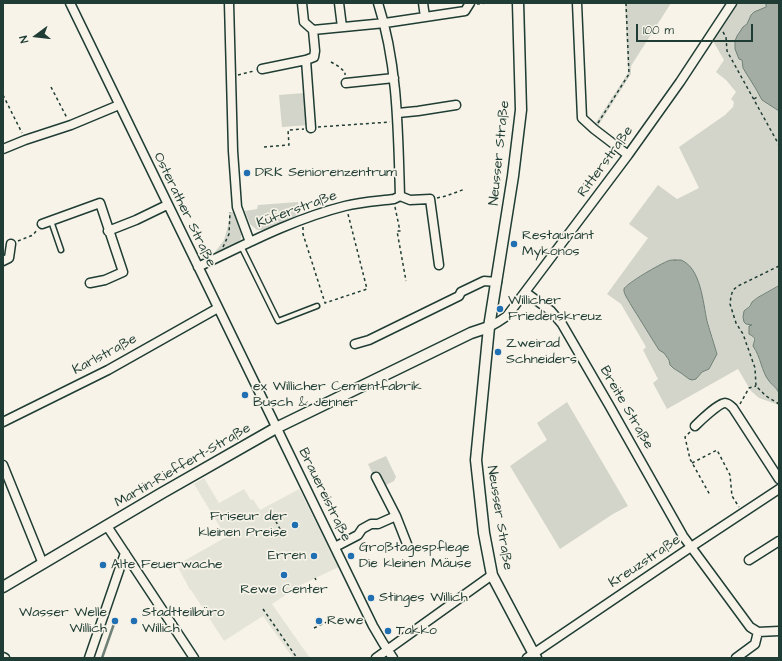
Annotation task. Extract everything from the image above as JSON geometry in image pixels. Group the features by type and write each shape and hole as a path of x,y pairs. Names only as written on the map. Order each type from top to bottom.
{"street":[{"name":"Osterather Straße","path":"70,3 276,428"},
{"path":"229,3 233,151 237,207 250,242"},
{"path":"262,69 314,58 315,51 313,30 304,22 302,3"},
{"path":"339,3 342,27"},
{"path":"378,3 385,23 398,113 397,198 410,200 430,199 440,265"},
{"path":"423,3 425,17"},
{"name":"Neusser Straße","path":"518,3 521,110 513,176 489,327 476,460 484,533 492,575 532,656"},
{"path":"576,3 582,118 628,155"},
{"name":"Ritterstraße","path":"489,327 507,316 526,292 688,72 732,3"},
{"path":"313,30 385,23 465,11 470,4"},
{"path":"306,60 311,128"},
{"path":"346,83 394,78"},
{"path":"3,149 25,140 71,126 119,105"},
{"path":"398,113 456,105"},
{"name":"Küferstraße","path":"198,267 241,246 303,219 346,205 397,198"},
{"path":"42,224 100,203 108,231 123,272 105,280 90,283"},
{"path":"108,231 136,220 167,205"},
{"path":"3,261 9,258 11,244"},
{"path":"355,344 369,340 459,296 461,292 481,282 486,280 497,282"},
{"name":"Breite Straße","path":"526,292 551,311 566,331 691,547 750,627 758,632"},
{"name":"Karlstraße","path":"3,422 108,370 218,308"},
{"name":"Martin-Rieffert-Straße","path":"3,587 162,493 276,428 471,333 489,327"},
{"path":"695,426 722,404 729,404 736,412 779,479"},
{"name":"Brauereistraße","path":"276,428 373,626 393,658"},
{"path":"3,465 43,564"},
{"path":"376,476 396,516 407,544"},
{"name":"Kreuzstraße","path":"532,656 691,547 779,490"},
{"path":"335,547 358,536 362,528 371,524 378,524 396,516"},
{"path":"108,526 194,658"},
{"path":"749,560 779,541"},
{"path":"89,658 125,553"},
{"path":"376,658 492,575"},
{"path":"740,657 755,644 758,632 779,632"}],"lane":[{"path":"51,221 61,250"},
{"path":"241,246 278,321 318,306"}],"path":[{"path":"470,4 487,3"},
{"path":"594,129 629,74 626,3"},
{"path":"716,28 726,37 727,52 779,145"},
{"path":"331,62 345,72 346,83"},
{"path":"232,76 262,69"},
{"path":"51,87 71,126"},
{"path":"3,95 25,140"},
{"path":"264,147 290,145 288,130 398,122"},
{"path":"430,199 443,197 465,189"},
{"path":"397,198 400,231 397,231 406,281"},
{"path":"303,219 303,234 325,302 367,289 346,205"},
{"path":"223,246 229,234 230,210 237,207"},
{"path":"11,244 33,235 42,224"},
{"path":"779,266 738,286 733,290 730,304 736,323 743,334 755,368 756,386 766,396 779,404"},
{"path":"736,412 749,388 756,386"},
{"path":"695,426 685,437 690,459 710,495"},
{"path":"692,463 717,450 730,475 733,497 742,513"},
{"path":"272,516 280,529"},
{"path":"263,609 297,658"},
{"path":"314,628 331,620"}],"shaded area":[{"path":"522,3 524,3 525,6 527,105 525,105"},
{"path":"625,3 671,3 631,66 631,74 598,126 595,124 628,73"},
{"path":"738,3 766,3 766,7 754,12 751,15 747,25 737,36 743,68 762,100 779,111 779,286 753,301 744,311 752,327 754,336 753,346 764,373 779,392 779,405 759,398 751,391 738,369 667,409 653,383 658,379 643,350 646,347 621,304 607,294 648,238 629,224 658,185 677,199 699,188 679,147 725,115 733,107 734,102 731,99 736,92 726,80 716,72 724,60 713,41","holes":["668,261 708,322 717,353 709,369 702,372 696,379 689,379 672,368 664,353 659,350 631,305 625,286"]},
{"path":"766,3 779,3 779,111 762,100 743,68 742,60 739,59 735,49 735,41 737,36 747,24 751,15 754,12 766,7"},
{"path":"304,93 304,99 307,99 310,125 282,127 279,95"},
{"path":"298,202 300,211 296,216 266,230 257,230 250,224 245,211 257,209 258,205"},
{"path":"229,212 234,212 241,234 241,239 229,248 215,252 224,240 229,222"},
{"path":"670,260 681,260 688,264 697,278 707,321 717,354 709,369 702,372 696,379 692,380 670,365 669,360 664,353 659,350 624,291 626,286 630,283 664,263"},
{"path":"779,286 779,394 766,377 753,346 754,338 749,334 749,326 752,325 746,324 743,317 744,311 752,302"},
{"path":"567,402 628,506 613,514 560,549 510,466 547,440 537,423"},
{"path":"386,456 396,477 394,481 384,486 374,477 368,464"},
{"path":"204,478 219,503 244,489 260,510 299,489 339,567 301,585 272,604 310,658 293,658 263,616 224,641 190,590 179,569 182,562 226,537 194,484"}],"waterway":[{"path":"102,658 115,621"}],"place":[{"name":"DRK Seniorenzentrum","path":"247,173"},
{"name":"Restaurant Mykonos","path":"514,244"},
{"name":"Willicher Friedenskreuz","path":"500,309"},
{"name":"Zweirad Schneiders","path":"498,352"},
{"name":"ex Willicher Cementfabrik Busch & Jenner","path":"245,395"},
{"name":"Friseur der kleinen Preise","path":"295,525"},
{"name":"Erren","path":"314,556"},
{"name":"Großtagespflege Die kleinen Mäuse","path":"351,556"},
{"name":"Alte Feuerwache","path":"103,565"},
{"name":"Rewe Center","path":"284,575"},
{"name":"Stinges Willich","path":"371,598"},
{"name":"Wasser Welle Willich","path":"115,621"},
{"name":"Stadtteilbüro Willich","path":"134,621"},
{"name":"Rewe","path":"319,621"},
{"name":"Takko","path":"388,631"}]}
